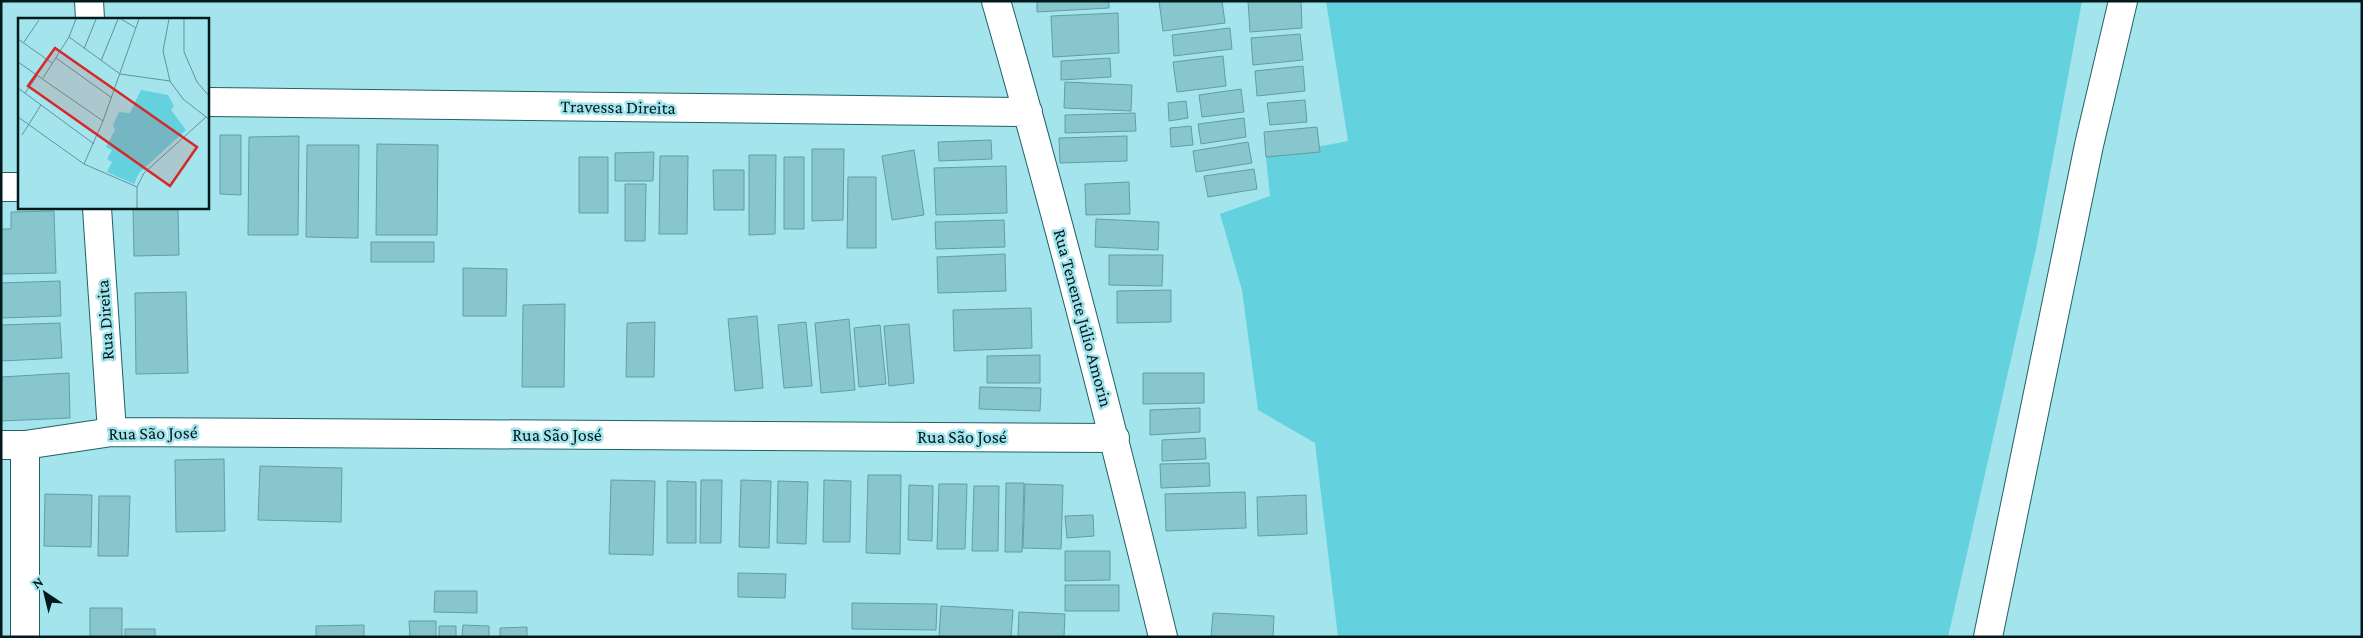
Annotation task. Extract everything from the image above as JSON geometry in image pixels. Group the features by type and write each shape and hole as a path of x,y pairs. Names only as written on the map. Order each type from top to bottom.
{"street":[{"path":"89,1 90,18"},
{"name":"Rua Tenente Júlio Amorin","path":"996,1 1028,112 1115,438 1163,637"},
{"path":"1988,637 2089,145 2123,1"},
{"name":"Travessa Direita","path":"209,102 1028,112"},
{"path":"1,187 18,187"},
{"name":"Rua Direita","path":"98,209 112,432"},
{"name":"Rua São José","path":"13,445 112,432 1115,438"},
{"path":"13,445 25,637"}],"shaded area":[{"path":"1326,1 2082,1 2036,249 1948,637 1338,637 1315,443 1258,410 1242,290 1220,214 1270,196 1266,157 1348,141"}],"building":[{"path":"1037,1 1109,1 1109,8 1037,12"},
{"path":"1159,1 1222,1 1225,23 1163,31"},
{"path":"1248,1 1301,1 1302,28 1250,32"},
{"path":"1118,13 1119,53 1053,57 1051,16"},
{"path":"1230,28 1232,49 1174,56 1172,35"},
{"path":"1300,34 1303,60 1253,65 1251,38"},
{"path":"1223,56 1226,86 1177,92 1173,62"},
{"path":"1110,58 1111,77 1061,80 1061,61"},
{"path":"1303,66 1305,91 1257,96 1255,71"},
{"path":"1065,82 1132,85 1131,111 1064,108"},
{"path":"1241,89 1244,112 1202,117 1199,95"},
{"path":"1305,100 1307,122 1270,125 1267,103"},
{"path":"1186,101 1188,118 1169,121 1168,103"},
{"path":"1135,113 1136,131 1065,133 1065,115"},
{"path":"1244,118 1246,137 1201,144 1198,124"},
{"path":"1191,126 1193,145 1171,147 1170,128"},
{"path":"1317,127 1320,152 1266,157 1264,132"},
{"path":"220,135 241,135 241,195 220,194"},
{"path":"299,136 298,235 248,235 249,137"},
{"path":"1127,136 1127,161 1060,163 1059,138"},
{"path":"991,140 992,159 939,161 938,142"},
{"path":"1248,142 1252,163 1196,172 1193,151"},
{"path":"377,144 438,145 437,235 376,235"},
{"path":"307,145 359,145 358,238 306,237"},
{"path":"812,149 844,149 843,220 812,221"},
{"path":"914,150 924,215 892,220 882,156"},
{"path":"654,152 653,181 615,181 615,153"},
{"path":"749,155 776,155 775,234 749,235"},
{"path":"660,156 688,156 687,234 659,234"},
{"path":"579,157 608,157 608,213 579,213"},
{"path":"784,157 804,157 804,229 784,229"},
{"path":"1006,166 1007,213 936,215 934,168"},
{"path":"1254,169 1257,189 1208,197 1204,176"},
{"path":"713,170 744,170 744,210 714,210"},
{"path":"848,177 876,177 876,248 847,248"},
{"path":"1129,182 1130,214 1086,215 1085,184"},
{"path":"625,184 646,184 645,241 625,241"},
{"path":"133,209 178,209 179,255 134,256"},
{"path":"54,211 56,273 1,274 1,229 11,229 11,212"},
{"path":"1096,219 1159,222 1158,250 1095,247"},
{"path":"1004,220 1005,247 936,249 935,222"},
{"path":"371,242 434,242 434,262 371,262"},
{"path":"1005,254 1006,291 938,293 937,257"},
{"path":"1109,255 1163,255 1162,286 1109,285"},
{"path":"463,268 507,269 506,316 463,316"},
{"path":"60,281 61,316 1,318 1,283"},
{"path":"1171,290 1171,322 1117,323 1117,291"},
{"path":"186,292 188,373 136,374 135,293"},
{"path":"565,304 564,387 522,387 523,305"},
{"path":"1031,308 1032,348 954,351 953,310"},
{"path":"757,316 763,388 735,391 728,319"},
{"path":"849,319 855,390 821,393 815,323"},
{"path":"655,322 654,377 626,377 627,323"},
{"path":"806,322 812,386 784,388 778,325"},
{"path":"60,323 62,358 1,361 1,325"},
{"path":"909,324 914,383 889,386 884,326"},
{"path":"880,325 886,384 859,387 854,328"},
{"path":"1040,355 1040,383 987,383 987,356"},
{"path":"69,373 70,418 1,421 1,377"},
{"path":"1143,373 1204,373 1204,403 1143,404"},
{"path":"980,387 1041,388 1040,411 979,409"},
{"path":"1200,408 1200,432 1150,435 1150,410"},
{"path":"1205,438 1206,459 1162,461 1162,440"},
{"path":"224,459 225,531 176,532 175,460"},
{"path":"1209,463 1210,486 1161,488 1160,464"},
{"path":"260,466 342,468 341,522 258,520"},
{"path":"868,475 901,475 900,554 866,553"},
{"path":"611,480 655,481 653,555 609,554"},
{"path":"701,480 722,480 721,543 700,543"},
{"path":"741,480 771,481 769,548 739,547"},
{"path":"824,480 851,481 850,542 823,542"},
{"path":"667,481 696,482 696,543 667,543"},
{"path":"778,481 808,482 806,544 777,543"},
{"path":"1006,483 1024,483 1022,552 1005,552"},
{"path":"939,484 967,484 965,549 937,549"},
{"path":"1025,484 1063,485 1061,549 1023,548"},
{"path":"909,485 933,486 932,541 908,540"},
{"path":"974,486 999,486 998,551 972,551"},
{"path":"1245,492 1246,528 1166,531 1165,494"},
{"path":"45,494 92,495 91,547 44,546"},
{"path":"1306,495 1307,534 1258,536 1257,497"},
{"path":"99,496 130,496 128,556 98,556"},
{"path":"1093,515 1094,536 1067,538 1065,516"},
{"path":"1065,551 1110,551 1110,580 1065,581"},
{"path":"738,573 786,574 785,598 738,597"},
{"path":"1065,585 1119,585 1119,611 1065,611"},
{"path":"435,591 477,591 477,613 434,612"},
{"path":"852,603 937,604 936,630 852,629"},
{"path":"941,606 1013,610 1011,637 939,637"},
{"path":"90,608 122,608 122,637 90,637"},
{"path":"1019,612 1065,614 1064,637 1018,637"},
{"path":"1213,613 1274,616 1273,637 1211,637"},
{"path":"409,621 436,621 436,637 410,637"},
{"path":"364,625 364,637 316,637 316,626"},
{"path":"463,625 489,626 489,637 462,637"},
{"path":"439,626 456,626 456,637 439,637"},
{"path":"527,627 527,637 500,637 500,628"},
{"path":"125,629 155,629 155,637 125,637"}]}
